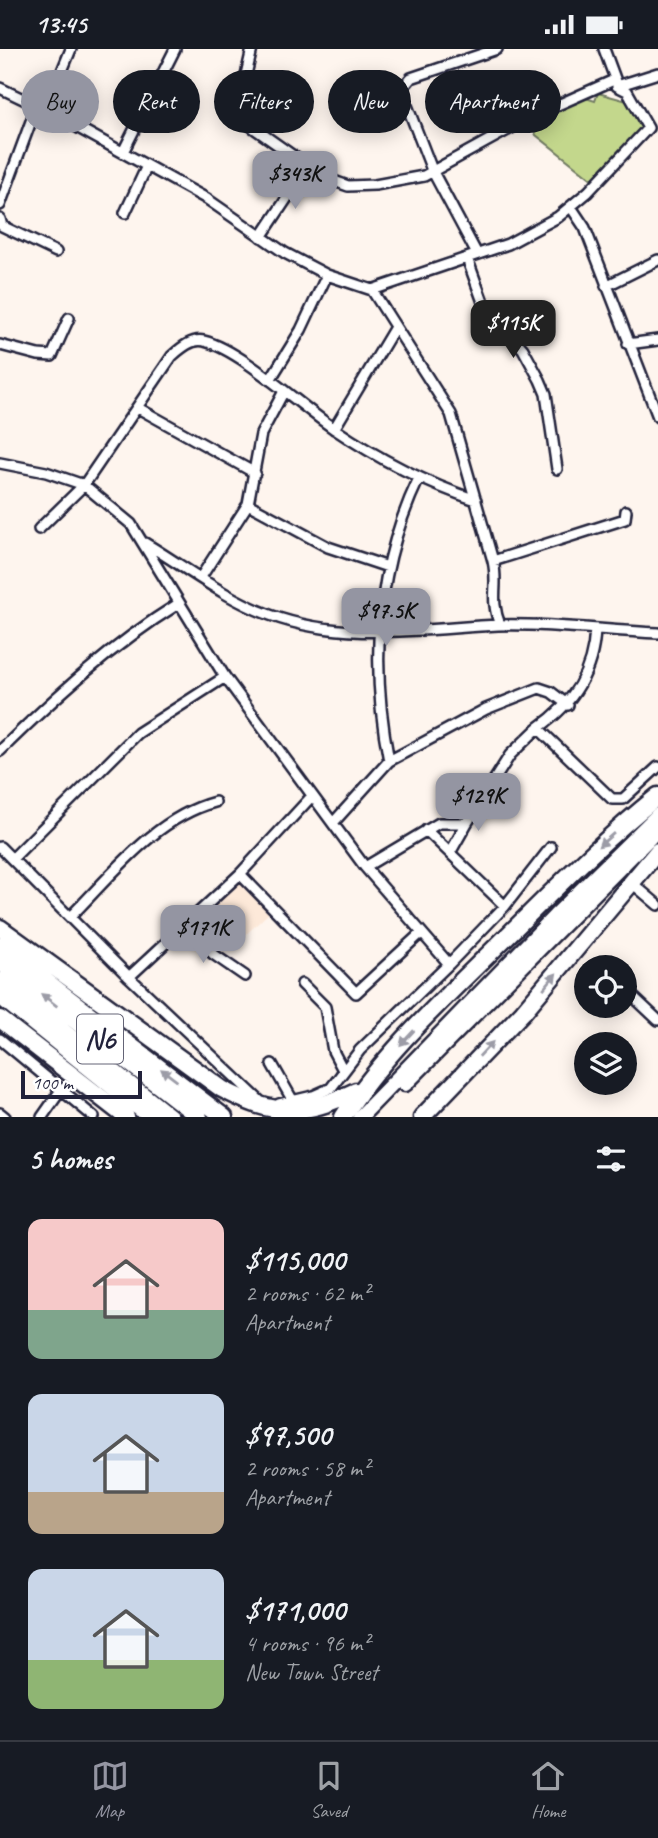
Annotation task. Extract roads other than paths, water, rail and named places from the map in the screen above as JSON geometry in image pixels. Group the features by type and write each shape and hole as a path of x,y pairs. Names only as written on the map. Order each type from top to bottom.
{"highway":[{"path":"343,1117 361,1088 454,989 577,864 658,796"},
{"path":"427,1113 503,1031 658,851"},
{"path":"0,928 222,1089 257,1108 292,1115 324,1109 361,1088"},
{"path":"0,946 224,1117"},
{"name":"N6","path":"0,962 199,1117"},
{"name":"N6","path":"0,981 170,1117"},
{"path":"0,996 151,1117"},
{"path":"0,1019 125,1117"},
{"path":"222,1089 248,1117"}],"main road":[{"path":"372,1117 658,815"},
{"path":"360,1117 658,829"}],"street":[{"path":"62,70 71,49"},
{"path":"123,152 175,49"},
{"path":"252,49 239,105 242,119 307,168 348,186 375,185 424,176 533,116 616,83 658,73"},
{"path":"477,254 432,170 401,96 403,84 411,78 480,57 497,49"},
{"path":"88,133 207,199 261,237 327,275 372,290 508,244 571,207 648,128 627,91 616,83 604,49"},
{"path":"0,88 21,98"},
{"path":"0,205 27,133"},
{"path":"125,212 147,166"},
{"path":"261,237 307,168"},
{"path":"571,207 585,228 658,417"},
{"path":"0,219 2,226 56,252"},
{"path":"467,258 483,302 523,349 546,394 557,470"},
{"path":"606,286 658,260"},
{"path":"270,380 301,330 327,275"},
{"path":"372,290 452,414 493,561 496,575 492,606 500,625"},
{"path":"0,345 52,356 69,318"},
{"path":"334,429 395,327"},
{"path":"40,529 84,485 172,356 182,347 200,340 215,345 270,380 334,429 419,478 476,500"},
{"path":"628,344 658,340"},
{"path":"201,577 248,504 261,434 284,391"},
{"path":"138,408 255,473"},
{"path":"0,463 46,472 84,485 131,524 225,677 365,867 449,964"},
{"path":"389,761 379,707 379,632 396,530 419,478"},
{"path":"248,504 328,547 388,567"},
{"path":"493,561 608,526 625,519 626,511"},
{"path":"144,542 270,615 302,624 379,632 433,632 500,625 658,633"},
{"path":"0,751 99,660 178,604"},
{"path":"450,853 510,755 538,728 568,705 591,662 595,630"},
{"path":"12,859 138,733 225,677"},
{"path":"333,823 389,761 522,692 539,688 551,692 568,705"},
{"path":"538,728 612,799 623,799 658,767"},
{"path":"129,977 240,874 312,796"},
{"path":"70,917 157,831 190,808 215,801"},
{"path":"365,867 439,823 467,823"},
{"path":"426,830 505,906"},
{"path":"0,846 129,977 259,1100 273,1104 293,1101 331,1088 343,1070 505,906 551,847"},
{"path":"240,874 356,993 421,933"},
{"path":"632,883 658,905"},
{"path":"185,924 213,954 246,976"},
{"path":"302,984 325,1007 333,1051 343,1070"},
{"path":"637,1000 658,1020"},
{"path":"0,1038 94,1117"},
{"path":"272,1064 293,1101"},
{"path":"42,1117 61,1090"},
{"path":"0,1113 5,1117"}]}
